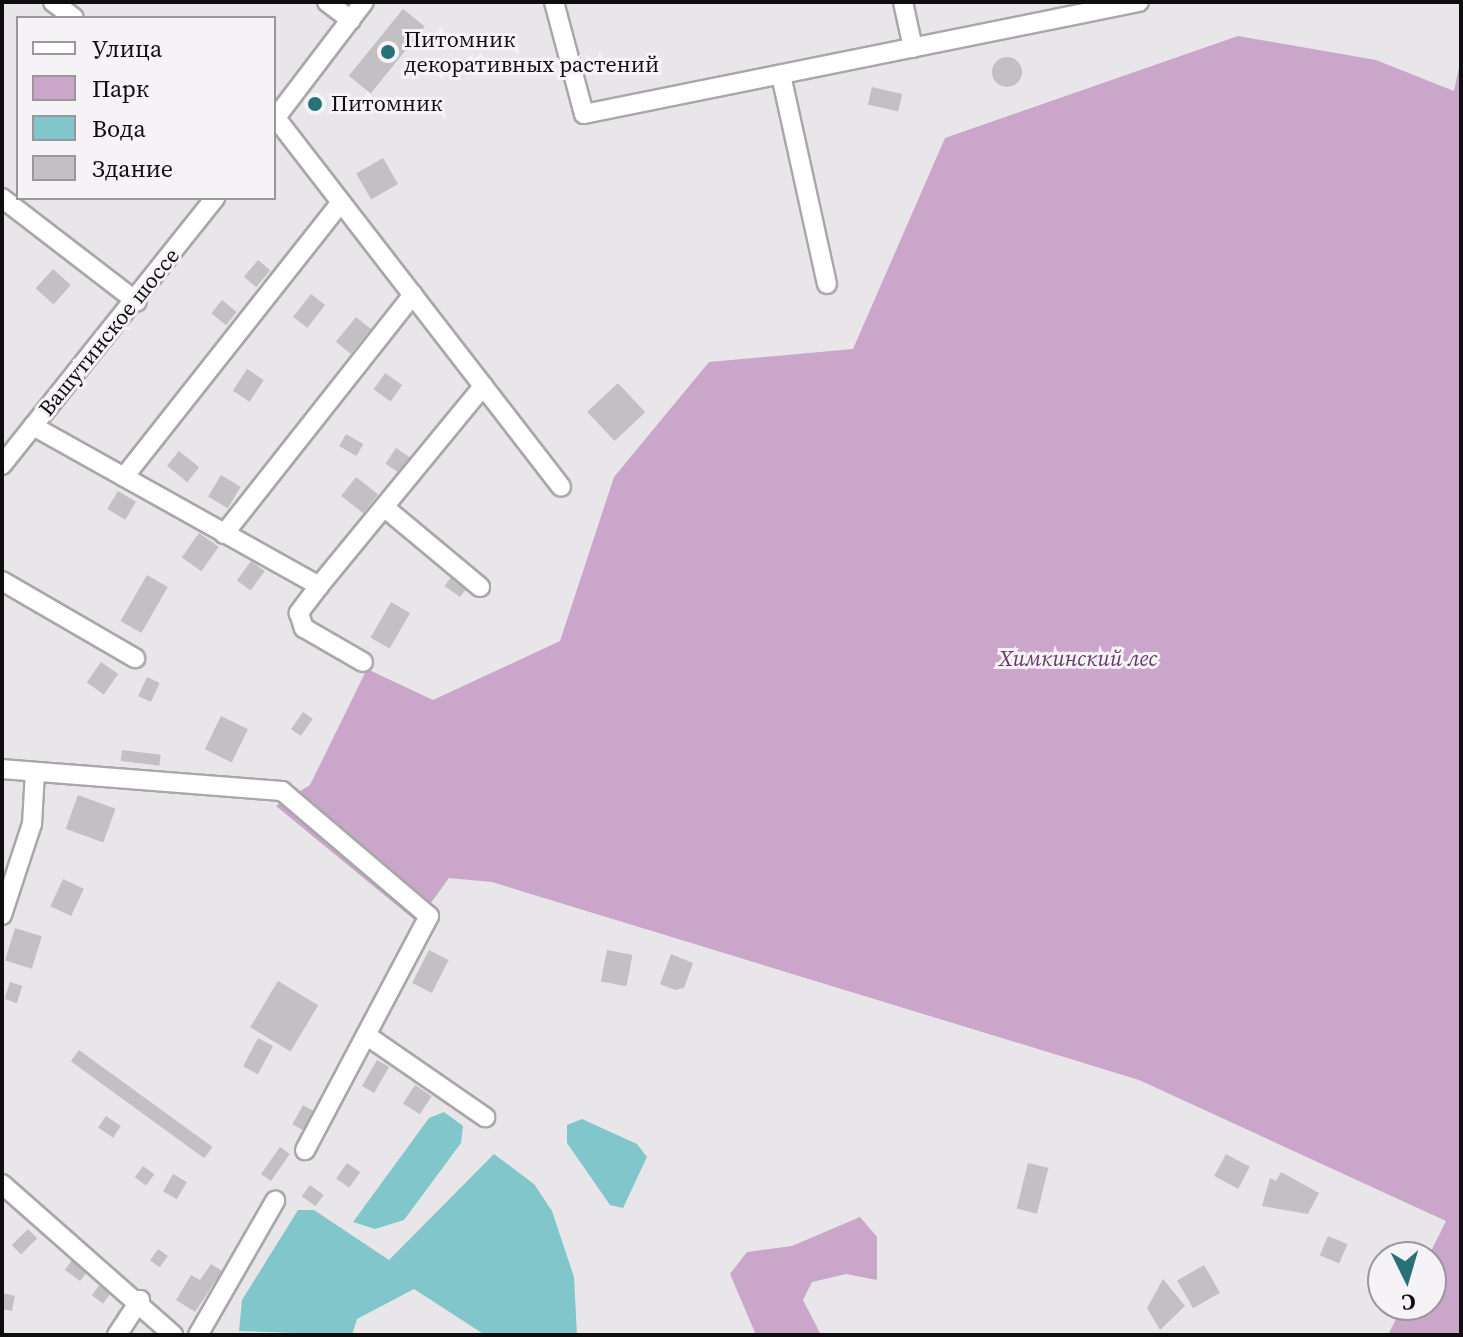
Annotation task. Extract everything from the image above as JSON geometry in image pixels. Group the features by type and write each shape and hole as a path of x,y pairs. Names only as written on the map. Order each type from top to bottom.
{"street":[{"path":"53,2 71,16"},
{"path":"327,2 351,20"},
{"path":"276,118 364,2"},
{"path":"554,2 584,114 1139,2"},
{"path":"903,2 913,48"},
{"path":"781,75 827,284"},
{"path":"276,120 561,487"},
{"path":"2,198 137,302"},
{"name":"Вашутинское шоссе","path":"3,460 137,302 214,200"},
{"path":"124,477 341,202"},
{"path":"224,534 413,295"},
{"path":"363,662 304,628 299,613 483,386"},
{"path":"33,426 319,586"},
{"path":"384,507 480,587"},
{"path":"2,581 135,658"},
{"path":"2,769 249,784 282,791 429,916 305,1150"},
{"path":"2,915 32,824 35,772"},
{"path":"366,1035 485,1117"},
{"path":"5,1193 140,1300 173,1335"},
{"path":"198,1335 275,1201"},
{"path":"117,1335 140,1300"}],"green space":[{"name":"Химкинский лес","path":"1238,36 1376,60 1454,91 1461,58 1461,1335 1388,1335 1395,1321 1447,1321 1447,1241 1436,1241 1446,1221 1139,1080 492,882 449,878 417,922 276,806 310,785 367,669 433,700 560,641 614,477 709,362 853,349 945,138"},
{"path":"860,1217 877,1237 877,1280 846,1274 812,1282 803,1300 821,1335 756,1335 730,1274 747,1252 792,1246"}],"water":[{"path":"444,1112 463,1126 461,1143 404,1220 375,1229 353,1222 429,1118"},
{"path":"582,1119 637,1144 647,1157 623,1208 610,1205 567,1143 567,1125"},
{"path":"494,1154 534,1184 552,1211 574,1277 577,1335 485,1335 414,1289 357,1319 352,1335 239,1331 242,1300 298,1210 314,1210 389,1260"}],"building":[{"name":"Питомник декоративных растений","path":"403,9 425,27 371,93 349,76"},
{"path":"1007,57 1018,61 1022,72 1018,83 1007,87 996,83 992,72 996,61"},
{"path":"872,87 902,94 898,112 868,105"},
{"path":"383,158 398,184 371,199 356,174"},
{"path":"258,260 270,270 256,287 244,277"},
{"path":"53,269 71,285 53,304 36,288"},
{"path":"311,294 325,305 307,328 293,317"},
{"path":"222,300 237,312 226,325 211,313"},
{"path":"356,317 371,329 351,354 336,342"},
{"path":"247,369 264,380 250,402 233,391"},
{"path":"385,373 402,385 391,401 374,389"},
{"path":"618,383 645,412 615,441 587,412"},
{"path":"346,434 363,444 356,456 339,446"},
{"path":"396,448 414,460 404,476 385,464"},
{"path":"179,451 199,467 187,482 167,466"},
{"path":"221,475 241,487 228,508 208,496"},
{"path":"356,477 378,494 363,513 341,496"},
{"path":"118,491 136,502 125,520 107,509"},
{"path":"199,533 219,547 201,571 182,558"},
{"path":"251,561 265,571 251,590 237,580"},
{"path":"454,573 469,584 460,597 445,586"},
{"path":"147,575 168,587 141,633 120,621"},
{"path":"391,602 410,613 390,649 370,638"},
{"path":"101,662 118,674 104,695 87,682"},
{"path":"147,677 160,683 151,702 138,696"},
{"path":"303,712 313,719 301,736 291,729"},
{"path":"221,716 248,729 232,762 205,749"},
{"path":"122,750 161,755 159,766 121,761"},
{"path":"78,795 116,809 103,843 66,829"},
{"path":"63,879 84,889 71,916 50,906"},
{"path":"15,928 42,936 32,969 5,961"},
{"path":"429,950 449,960 432,993 412,983"},
{"path":"607,950 633,955 626,986 601,981"},
{"path":"671,954 693,963 684,988 675,990 660,984"},
{"path":"278,981 318,1005 290,1051 250,1027"},
{"path":"10,982 22,986 17,1003 4,999"},
{"path":"258,1038 273,1046 258,1074 243,1066"},
{"path":"79,1050 212,1147 204,1158 71,1061"},
{"path":"377,1060 389,1067 374,1093 362,1086"},
{"path":"415,1085 432,1096 420,1114 403,1103"},
{"path":"303,1105 314,1111 304,1131 292,1124"},
{"path":"106,1116 121,1126 113,1138 98,1128"},
{"path":"280,1147 290,1154 271,1181 261,1174"},
{"path":"1226,1154 1250,1167 1238,1189 1214,1176"},
{"path":"347,1163 360,1172 349,1188 336,1179"},
{"path":"1028,1163 1048,1168 1037,1214 1017,1209"},
{"path":"143,1166 154,1174 146,1186 135,1177"},
{"path":"1281,1172 1319,1193 1308,1214 1262,1206 1270,1178 1276,1181"},
{"path":"173,1174 187,1182 177,1199 163,1191"},
{"path":"310,1185 324,1195 316,1206 302,1196"},
{"path":"28,1229 37,1238 21,1254 12,1245"},
{"path":"1328,1236 1347,1244 1339,1264 1320,1255"},
{"path":"158,1249 168,1256 160,1267 150,1260"},
{"path":"74,1257 90,1268 80,1281 65,1270"},
{"path":"211,1264 222,1271 195,1312 176,1300 191,1275 200,1280"},
{"path":"1204,1265 1220,1293 1193,1308 1177,1280"},
{"path":"1163,1279 1185,1306 1160,1330 1147,1308"},
{"path":"103,1280 114,1288 103,1304 92,1295"},
{"path":"2,1293 15,1296 12,1311 2,1309"}],"place":[{"name":"Питомник декоративных растений","path":"388,52"},
{"name":"Питомник","path":"315,104"}]}
